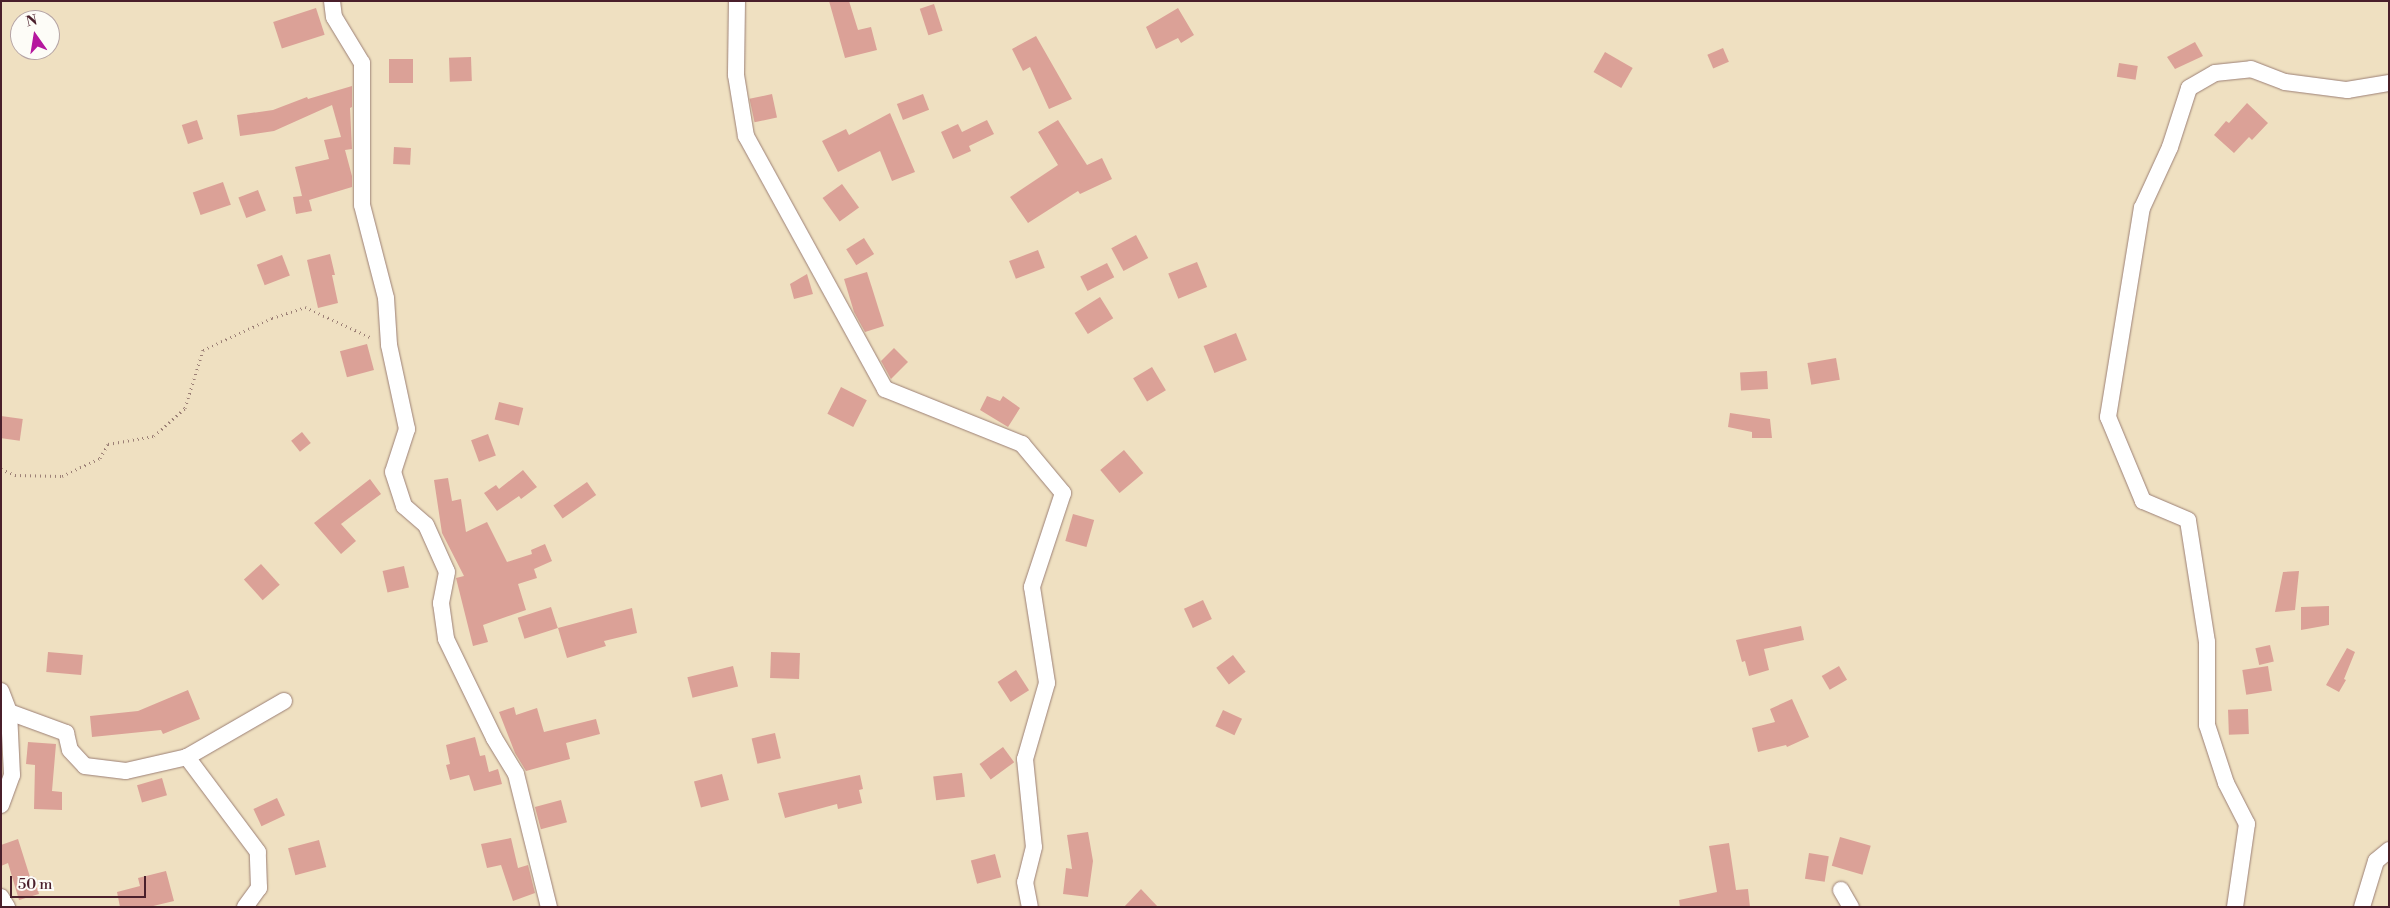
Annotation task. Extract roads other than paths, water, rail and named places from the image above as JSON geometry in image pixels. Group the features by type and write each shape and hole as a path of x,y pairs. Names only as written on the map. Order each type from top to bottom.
{"street":[{"path":"332,1 334,17 362,63 362,205 386,298 389,345 407,429 393,472 404,506 426,524 447,572 441,603 446,639 494,738 516,774 549,907"},
{"path":"737,1 736,75 746,136 885,389 1022,444 1063,493 1032,587 1047,684 1025,759 1034,847 1025,882 1030,907"},
{"path":"2235,907 2247,824 2226,783 2207,724 2207,642 2188,520 2143,501 2108,418 2142,208 2170,147 2189,88 2215,73 2251,69 2285,82 2348,90 2389,83"},
{"path":"1,690 9,712 12,776 1,805"},
{"path":"9,712 66,733 70,750 85,766 126,772 187,757 284,701"},
{"path":"187,757 258,852 259,888 245,907"},
{"path":"2362,907 2376,861 2389,850"},
{"path":"1841,890 1851,907"},
{"path":"1,897 7,907"}]}
